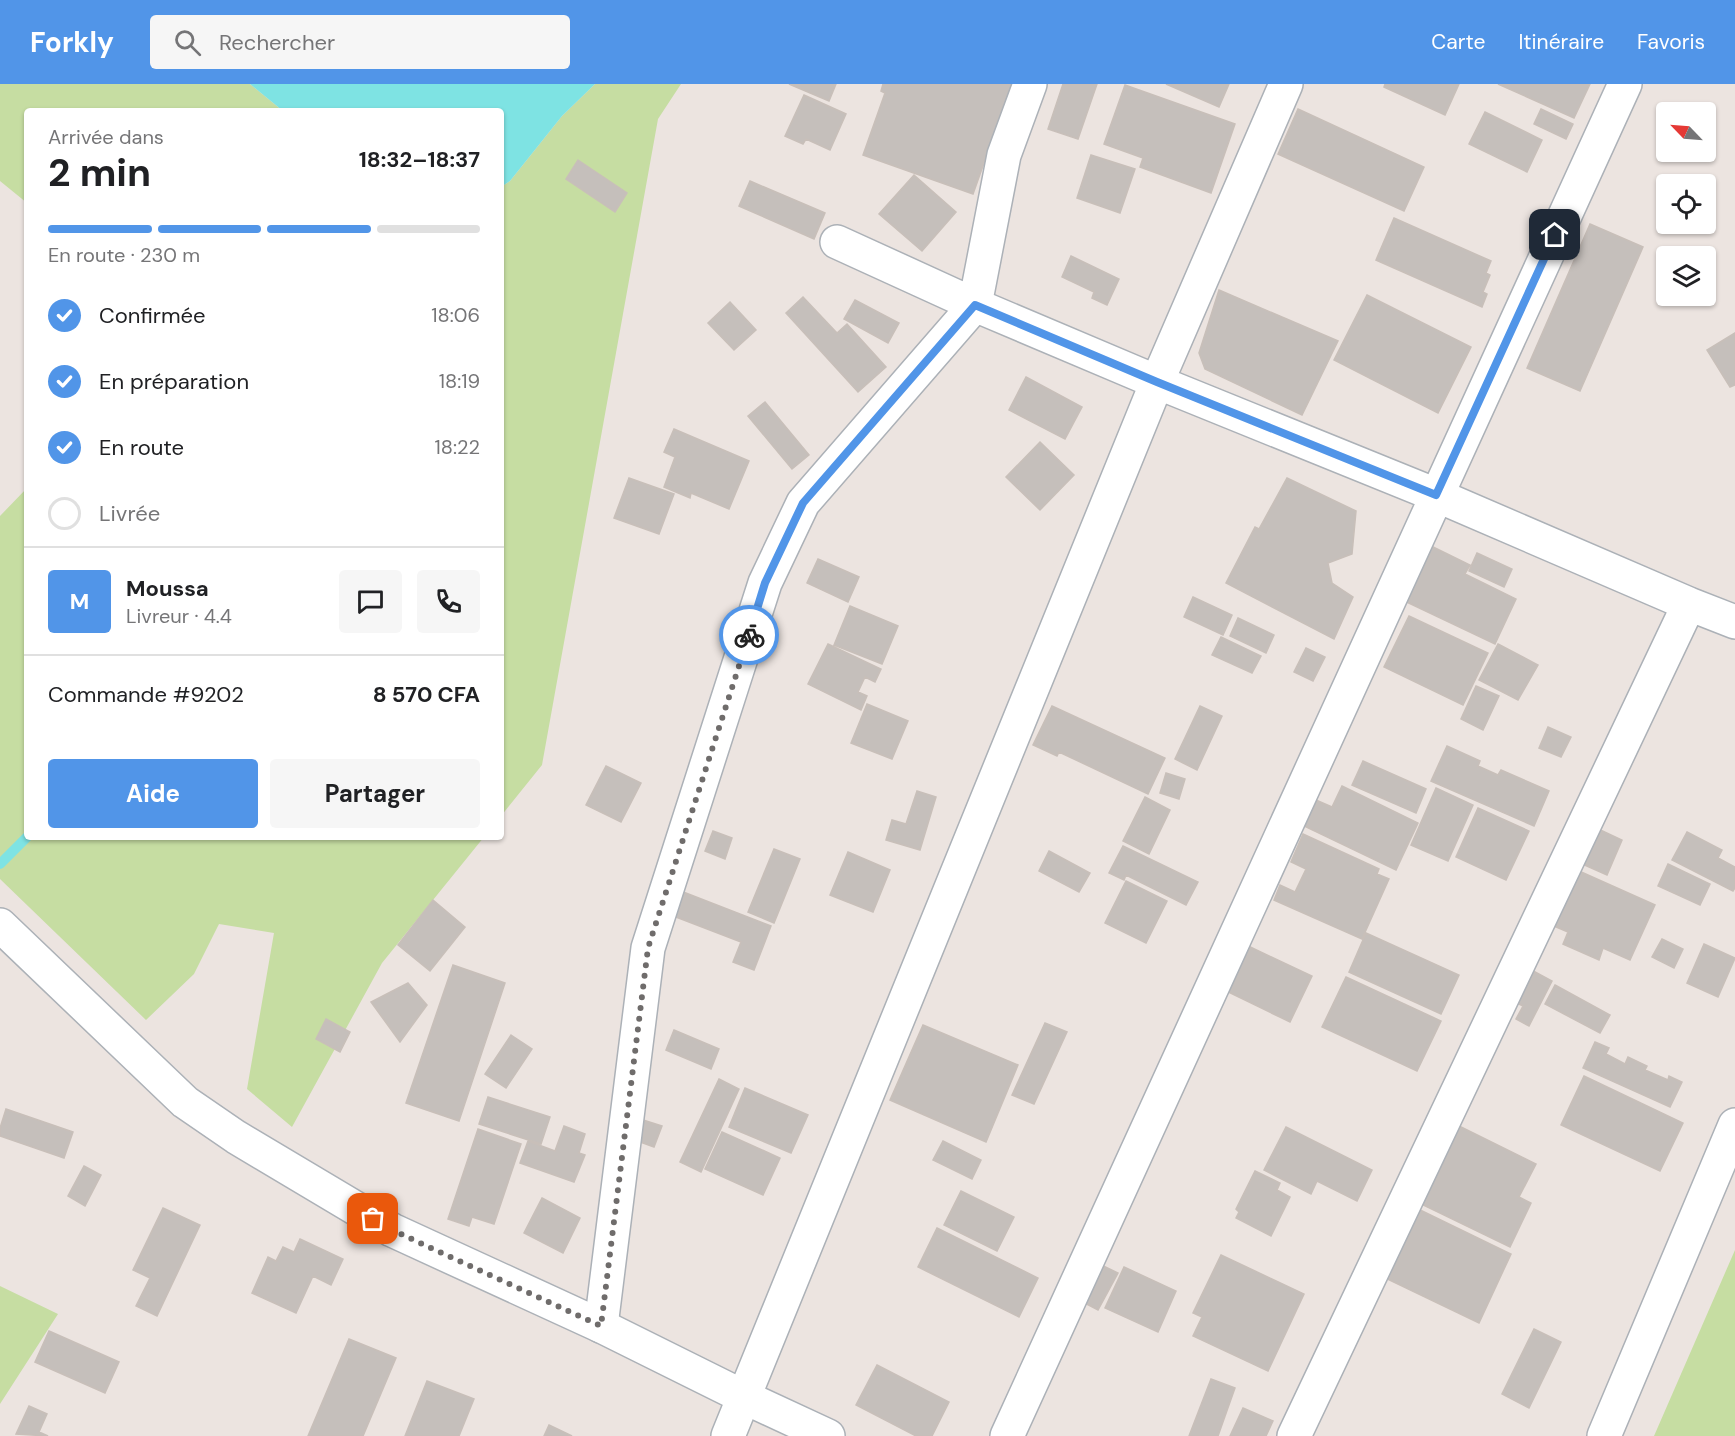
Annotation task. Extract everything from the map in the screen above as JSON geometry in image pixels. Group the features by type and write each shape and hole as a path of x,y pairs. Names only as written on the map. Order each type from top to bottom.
{"street":[{"path":"601,1326 648,948 765,583 803,503 975,305 1004,155 1030,84"},
{"path":"728,1436 1157,382 1286,84"},
{"path":"1007,1436 1625,84"},
{"path":"837,242 975,305 1157,382 1436,495 1735,622"},
{"path":"1294,1436 1689,604"},
{"path":"0,925 185,1102 236,1137 392,1230 601,1326 828,1436"},
{"path":"1604,1436 1735,1125"}],"green space":[{"path":"0,84 250,84 279,108 24,108 24,201 0,181"},
{"path":"595,84 681,84 658,119 542,765 504,812 504,185 510,181 562,116"},
{"path":"24,491 24,840 482,840 382,963 292,1127 247,1089 274,933 219,924 194,974 146,1020 0,879 0,516"},
{"path":"1735,1250 1735,1436 1654,1436"},
{"path":"0,1286 58,1314 0,1404"}],"water":[{"path":"250,84 595,84 562,116 510,181 504,185 504,108 279,108"}],"building":[{"path":"789,84 836,84 829,101"},
{"path":"883,84 1012,84 973,194 863,155 885,93 881,91"},
{"path":"1063,84 1097,84 1078,139 1048,129"},
{"path":"1166,84 1229,84 1219,107"},
{"path":"1385,84 1459,84 1445,115 1384,87"},
{"path":"1498,84 1590,84 1574,118"},
{"path":"1125,85 1235,124 1211,193 1140,167 1143,158 1104,144"},
{"path":"804,95 846,114 830,150 806,139 803,144 785,136"},
{"path":"1298,109 1424,167 1404,211 1278,154"},
{"path":"1541,109 1573,124 1566,139 1534,124"},
{"path":"1485,112 1542,140 1527,172 1469,144"},
{"path":"1091,155 1135,169 1120,213 1077,198"},
{"path":"578,160 627,193 615,212 566,179"},
{"path":"914,175 956,212 922,251 879,214"},
{"path":"750,181 825,213 814,239 739,206"},
{"path":"1394,218 1491,261 1486,273 1490,275 1483,292 1487,294 1482,307 1376,260"},
{"path":"1590,224 1643,247 1580,391 1527,368"},
{"path":"1071,256 1119,279 1107,305 1092,298 1094,292 1062,277"},
{"path":"1219,290 1338,341 1302,415 1205,369 1199,353"},
{"path":"1367,295 1471,347 1438,413 1334,360"},
{"path":"803,297 837,333 847,324 886,367 858,392 786,313"},
{"path":"855,300 899,323 888,343 844,319"},
{"path":"730,302 756,330 734,350 708,323"},
{"path":"1735,333 1735,385 1730,387 1707,350"},
{"path":"1026,377 1082,407 1065,439 1009,410"},
{"path":"765,402 809,455 792,469 748,416"},
{"path":"674,429 749,461 729,509 691,493 690,498 664,487 675,457 664,452"},
{"path":"1040,442 1074,475 1040,510 1006,477"},
{"path":"629,478 674,494 659,534 614,518"},
{"path":"1287,478 1356,511 1352,554 1328,563 1332,583 1353,597 1334,639 1226,583 1255,527 1259,529"},
{"path":"1427,544 1470,565 1465,574 1516,599 1495,644 1400,599"},
{"path":"1477,553 1512,569 1504,587 1469,571"},
{"path":"818,559 859,577 848,602 807,583"},
{"path":"1193,597 1232,615 1223,635 1184,617"},
{"path":"850,606 898,626 882,664 834,645"},
{"path":"1409,616 1488,653 1463,705 1384,667"},
{"path":"1238,618 1274,635 1266,653 1230,636"},
{"path":"1221,637 1261,656 1252,673 1212,655"},
{"path":"828,644 881,669 875,682 865,677 858,692 867,696 861,710 808,684"},
{"path":"1498,644 1538,665 1518,700 1479,680"},
{"path":"1306,648 1325,657 1313,681 1294,672"},
{"path":"1476,686 1499,696 1483,730 1461,719"},
{"path":"867,704 908,721 892,759 851,743"},
{"path":"1052,706 1165,758 1148,794 1059,752 1057,756 1033,745"},
{"path":"1200,706 1222,716 1197,770 1175,759"},
{"path":"1548,727 1571,737 1561,757 1539,748"},
{"path":"1447,746 1480,761 1478,766 1498,775 1501,770 1549,791 1534,826 1431,781"},
{"path":"1363,761 1426,789 1416,813 1352,785"},
{"path":"606,766 641,783 621,822 586,805"},
{"path":"1166,773 1185,779 1179,799 1160,793"},
{"path":"1342,786 1418,823 1396,870 1304,826 1316,800 1332,807"},
{"path":"1436,788 1473,805 1448,861 1411,845"},
{"path":"917,791 936,797 920,850 886,840 892,820 906,824"},
{"path":"1145,797 1170,810 1149,854 1123,841"},
{"path":"1478,808 1529,831 1506,880 1456,857"},
{"path":"1594,827 1622,840 1607,875 1578,862"},
{"path":"713,831 732,838 725,859 705,851"},
{"path":"1687,832 1722,850 1718,858 1735,867 1733,891 1672,860"},
{"path":"1303,834 1379,869 1377,874 1389,879 1362,939 1274,900 1280,885 1295,892 1306,869 1291,862"},
{"path":"1123,846 1198,882 1186,905 1126,875 1124,880 1109,873"},
{"path":"774,849 800,859 774,923 748,912"},
{"path":"1049,851 1090,873 1079,892 1039,871"},
{"path":"848,852 890,870 873,912 830,895"},
{"path":"1668,864 1710,884 1700,905 1658,886"},
{"path":"1579,871 1655,905 1630,960 1603,948 1599,960 1563,944 1568,932 1554,926"},
{"path":"1126,881 1167,901 1146,943 1105,923"},
{"path":"673,888 771,926 754,970 733,962 741,942 663,912"},
{"path":"433,900 465,927 430,971 398,945"},
{"path":"1366,933 1459,975 1441,1014 1349,972"},
{"path":"1662,939 1683,949 1674,968 1652,957"},
{"path":"1704,944 1735,958 1718,997 1687,983"},
{"path":"1246,945 1312,976 1290,1022 1224,990"},
{"path":"453,965 505,983 459,1121 406,1103"},
{"path":"1524,966 1552,981 1529,1026 1516,1019 1523,1006 1517,1003"},
{"path":"1346,977 1441,1021 1417,1071 1322,1027"},
{"path":"408,983 427,1005 400,1042 371,1002"},
{"path":"1555,985 1610,1015 1600,1033 1545,1004"},
{"path":"326,1019 350,1032 340,1052 316,1039"},
{"path":"1045,1023 1067,1032 1034,1104 1012,1095"},
{"path":"923,1025 1018,1065 986,1142 890,1100"},
{"path":"674,1030 719,1049 711,1069 666,1050"},
{"path":"511,1035 532,1049 506,1088 485,1074"},
{"path":"1595,1042 1609,1048 1606,1054 1625,1064 1628,1057 1647,1066 1645,1070 1668,1080 1669,1076 1682,1082 1670,1107 1583,1068"},
{"path":"1584,1076 1683,1123 1660,1171 1561,1125"},
{"path":"719,1079 739,1089 701,1172 680,1162"},
{"path":"745,1088 808,1115 791,1153 729,1127"},
{"path":"488,1097 550,1117 541,1144 479,1124"},
{"path":"6,1109 73,1132 64,1158 0,1136"},
{"path":"640,1119 662,1126 654,1147 632,1139"},
{"path":"1457,1125 1536,1164 1519,1197 1531,1203 1510,1247 1419,1203"},
{"path":"564,1126 585,1134 579,1153 585,1155 574,1182 520,1163 528,1141 555,1151"},
{"path":"1286,1127 1372,1170 1357,1201 1317,1181 1311,1194 1264,1170"},
{"path":"478,1129 521,1144 494,1224 472,1217 469,1226 448,1219"},
{"path":"722,1132 780,1158 763,1195 705,1169"},
{"path":"943,1141 981,1160 972,1179 933,1160"},
{"path":"84,1166 101,1175 85,1206 68,1196"},
{"path":"1255,1171 1280,1183 1277,1190 1290,1197 1271,1236 1236,1218 1239,1212 1236,1209"},
{"path":"961,1191 1014,1217 997,1251 944,1225"},
{"path":"542,1198 580,1218 563,1253 524,1233"},
{"path":"163,1208 200,1225 157,1316 136,1306 150,1278 133,1270"},
{"path":"1416,1208 1511,1254 1479,1323 1383,1277"},
{"path":"937,1228 1038,1278 1019,1317 918,1267"},
{"path":"300,1239 343,1259 331,1285 313,1276 296,1313 252,1293 268,1257 276,1261 283,1247 294,1252"},
{"path":"1221,1255 1304,1294 1268,1371 1193,1336 1202,1317 1193,1313"},
{"path":"1095,1262 1118,1273 1098,1310 1075,1298"},
{"path":"1124,1267 1176,1291 1158,1332 1105,1308"},
{"path":"1534,1329 1561,1342 1529,1408 1502,1394"},
{"path":"49,1331 119,1362 105,1393 35,1362"},
{"path":"349,1339 396,1358 363,1436 308,1436"},
{"path":"877,1365 949,1402 932,1436 916,1436 856,1405"},
{"path":"1211,1379 1235,1388 1218,1436 1189,1436"},
{"path":"427,1381 474,1399 459,1436 405,1436"},
{"path":"29,1406 47,1414 39,1432 48,1436 16,1434"},
{"path":"1243,1408 1273,1421 1266,1436 1230,1436"},
{"path":"549,1425 572,1436 544,1436"}],"waterway":[{"path":"0,864 24,840"}],"way so far":[{"path":"373,1219 392,1230 601,1326 648,948 749,635"}],"route":[{"path":"749,635 765,583 803,503 975,305 1157,382 1436,495 1555,235"}]}
